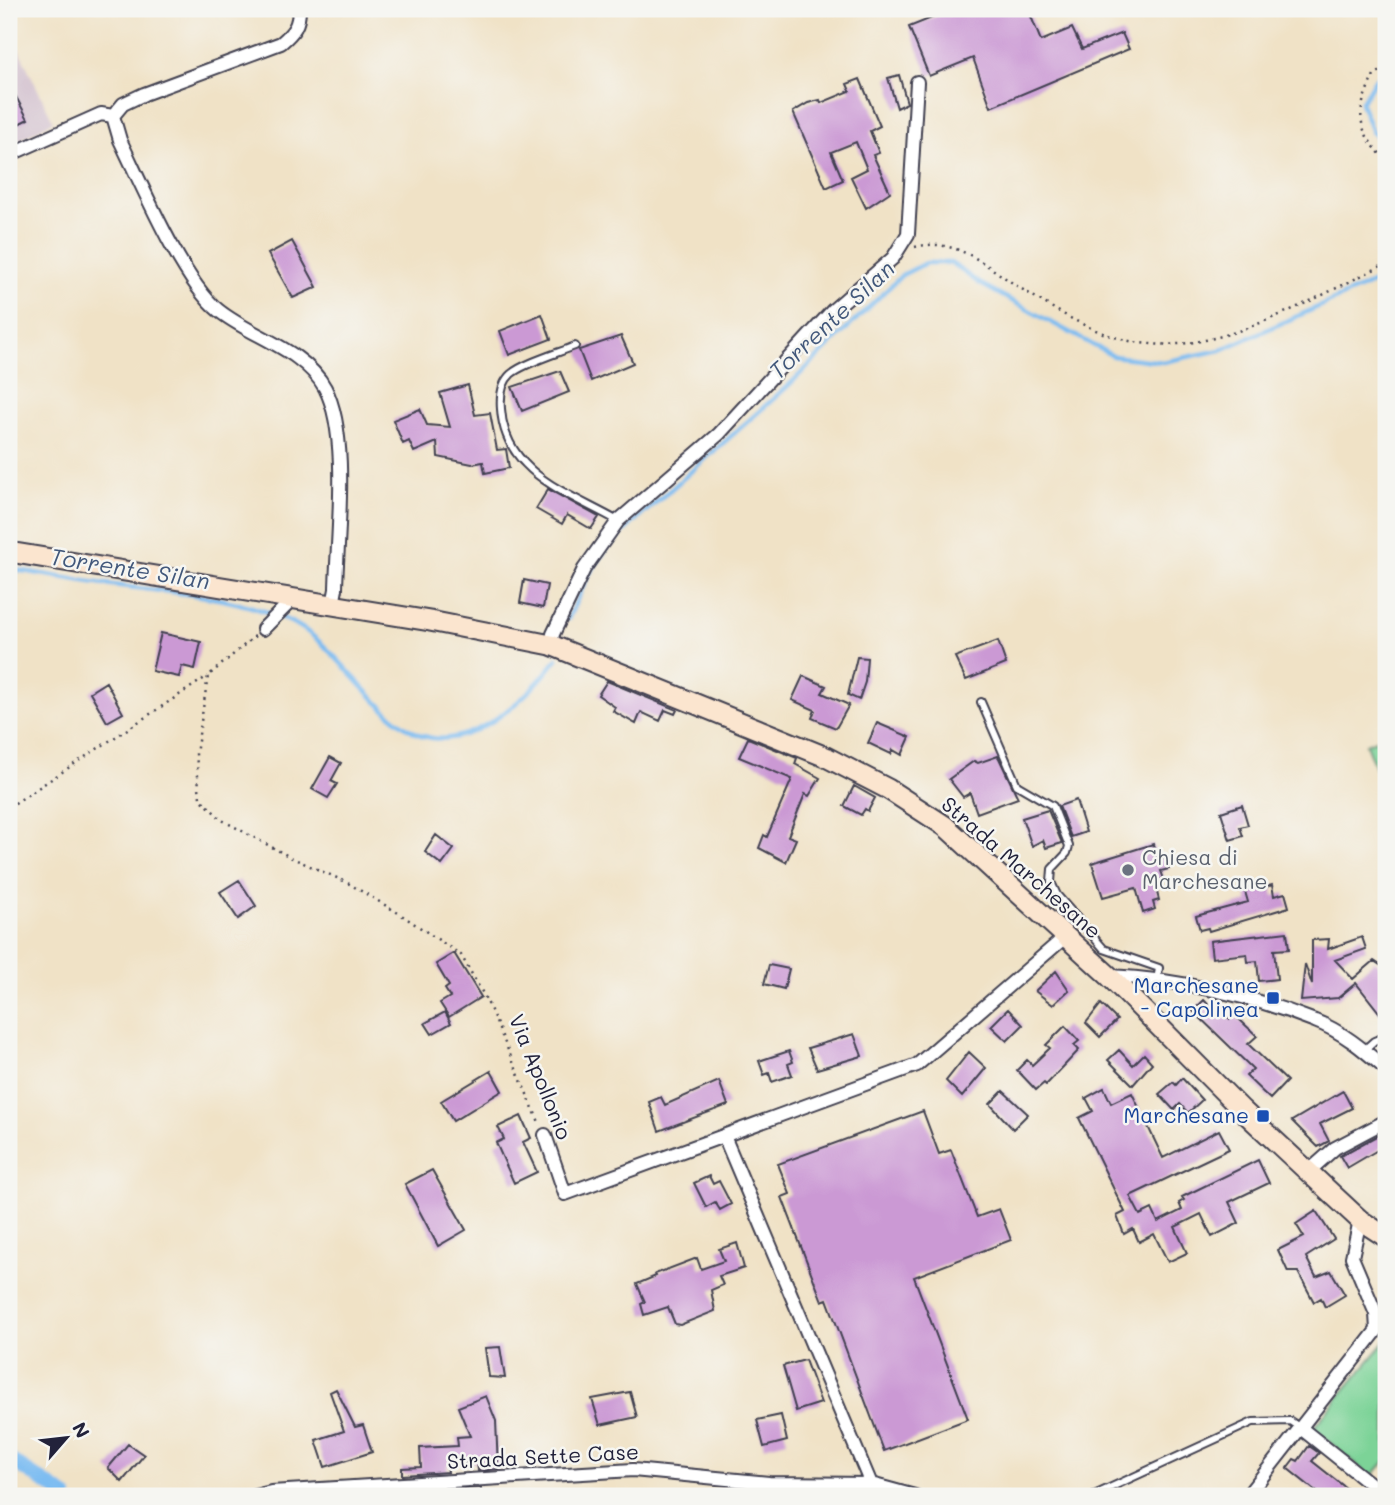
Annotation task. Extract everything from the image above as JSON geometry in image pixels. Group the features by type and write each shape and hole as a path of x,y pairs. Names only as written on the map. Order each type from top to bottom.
{"main road":[{"name":"Strada Marchesane","path":"9,552 333,605 551,645 826,757 888,789 945,826 1109,976 1308,1172 1360,1220 1386,1237"}],"street":[{"path":"113,116 123,104 144,94 281,43 299,22 299,9"},
{"path":"551,645 553,634 584,569 618,521 719,434 833,310 893,258 908,234 916,82"},
{"path":"9,155 101,114 113,116"},
{"path":"113,116 120,140 195,284 217,310 292,355 310,368 324,387 338,437 336,589 333,605"},
{"path":"263,629 293,599"},
{"name":"Via Apollonio","path":"545,1135 565,1194 917,1065 1065,937"},
{"path":"1109,976 1200,989 1317,1021 1364,1050 1386,1069"},
{"path":"1308,1172 1335,1148 1386,1122"},
{"path":"724,1136 871,1484"},
{"path":"1247,1496 1377,1330 1376,1314 1352,1258 1360,1220"},
{"path":"1302,1429 1386,1496"},
{"name":"Strada Sette Case","path":"255,1496 271,1492 633,1470 769,1483 871,1484 915,1496"}],"lane":[{"path":"575,346 511,374 502,387 502,421 508,445 527,469 618,521"},
{"path":"981,702 1010,775 1025,792 1053,806 1069,846 1067,853 1052,869 1051,882 1057,895 1104,949 1159,968 1157,982"},
{"path":"1364,1050 1374,1041 1386,1036"},
{"path":"1092,1496 1253,1422 1290,1421 1302,1429"}],"path":[{"path":"1386,68 1374,75 1360,112 1368,142 1386,160"},
{"path":"893,258 917,247 937,243 961,250 1082,324 1115,338 1152,345 1188,343 1233,332 1386,264"},
{"path":"9,807 208,676 263,629"},
{"name":"Via Apollonio","path":"208,676 195,754 200,798 222,820 290,857 346,882 461,955 486,999 545,1135"}],"shaded area":[{"path":"17,46 53,121 9,146 9,50"}],"green space":[{"path":"1386,735 1386,796 1366,744"},
{"path":"1386,1341 1386,1460 1371,1477 1313,1428"}],"building":[{"path":"954,9 1028,9 1041,41 1072,28 1082,49 1122,33 1129,49 991,107 973,58 929,76 909,27"},
{"path":"899,75 907,103 897,108 888,78"},
{"path":"860,79 880,126 870,131 879,153 873,155 890,192 866,208 851,177 867,169 856,142 831,152 843,180 826,188 793,112 808,103 820,100 821,103 850,91 847,84"},
{"path":"9,84 28,119 9,129"},
{"path":"292,241 317,287 293,298 268,254"},
{"path":"542,314 551,339 509,355 500,331"},
{"path":"621,336 633,363 591,381 579,350"},
{"path":"560,371 569,392 522,411 512,387"},
{"path":"468,385 475,415 490,413 497,450 506,449 509,468 485,473 483,462 472,464 438,457 437,442 414,452 409,441 403,444 393,420 420,409 427,425 450,427 440,393"},
{"path":"548,489 599,517 591,529 567,515 562,524 536,509"},
{"path":"524,580 547,585 543,608 520,603"},
{"path":"161,633 201,642 195,669 182,666 179,677 152,671"},
{"path":"998,641 1006,664 966,680 955,657"},
{"path":"857,657 867,658 865,682 859,700 848,695"},
{"path":"803,676 826,686 822,693 849,705 836,728 812,718 815,710 792,700"},
{"path":"607,681 677,710 675,714 665,710 660,721 641,712 636,724 613,711 615,707 598,695"},
{"path":"106,682 123,713 107,722 90,692"},
{"path":"877,723 910,737 902,755 893,750 891,754 868,743"},
{"path":"748,738 797,758 795,764 820,778 809,796 805,794 788,836 796,839 786,862 759,848 764,835 767,837 792,779 739,757"},
{"path":"998,756 1018,798 977,813 970,793 963,797 949,779 974,761 978,763"},
{"path":"330,757 341,763 331,781 337,784 328,798 312,789"},
{"path":"854,786 875,798 868,811 865,809 861,815 844,806"},
{"path":"1076,800 1086,832 1071,837 1059,806"},
{"path":"1242,805 1248,825 1240,827 1243,836 1230,840 1221,812"},
{"path":"1048,810 1062,843 1046,848 1043,840 1032,846 1022,818"},
{"path":"436,835 454,849 442,865 425,852"},
{"name":"Chiesa di Marchesane","path":"1153,844 1157,859 1166,857 1169,869 1161,871 1164,879 1154,881 1159,900 1153,902 1155,909 1143,913 1136,888 1103,897 1092,863"},
{"path":"239,880 256,906 238,919 220,892"},
{"path":"1261,884 1262,888 1272,885 1274,896 1285,893 1289,907 1209,931 1208,928 1200,930 1196,916 1248,902 1244,888"},
{"path":"1287,932 1289,949 1274,950 1277,979 1259,981 1257,961 1248,962 1247,954 1212,958 1210,941"},
{"path":"1362,937 1366,949 1335,960 1353,979 1374,961 1386,969 1386,1021 1356,983 1338,998 1301,1001 1305,964 1312,985 1312,940 1329,939 1328,949"},
{"path":"454,953 481,997 449,1017 440,1003 450,997 445,989 449,986 436,964"},
{"path":"769,965 789,969 784,989 764,984"},
{"path":"1056,971 1069,990 1053,1005 1035,991"},
{"path":"1204,1000 1214,1011 1218,1007 1230,1019 1234,1014 1257,1036 1248,1044 1287,1081 1270,1099 1246,1076 1253,1069 1193,1011"},
{"path":"1101,1004 1117,1020 1100,1037 1086,1023"},
{"path":"1008,1009 1023,1025 1007,1041 991,1026"},
{"path":"445,1012 451,1023 432,1034 425,1023"},
{"path":"1065,1026 1079,1041 1074,1045 1079,1050 1046,1085 1044,1083 1036,1090 1017,1070 1027,1060 1032,1065 1050,1048 1046,1045"},
{"path":"854,1034 862,1056 817,1069 808,1048"},
{"path":"1119,1050 1133,1065 1144,1054 1152,1063 1133,1085 1108,1060"},
{"path":"789,1051 793,1062 788,1064 792,1075 772,1082 769,1073 764,1075 759,1061"},
{"path":"969,1052 986,1068 962,1097 946,1081"},
{"path":"491,1071 502,1091 453,1121 441,1101"},
{"path":"1182,1078 1202,1100 1188,1113 1180,1104 1174,1110 1159,1094 1173,1082 1176,1085"},
{"path":"719,1081 728,1105 659,1131 649,1102 661,1097 665,1105"},
{"path":"1104,1088 1111,1103 1132,1093 1163,1158 1219,1130 1229,1149 1130,1196 1140,1215 1152,1209 1158,1222 1182,1210 1179,1203 1184,1200 1182,1197 1258,1160 1269,1183 1229,1202 1239,1223 1212,1237 1201,1214 1175,1227 1187,1253 1168,1262 1154,1234 1139,1242 1133,1229 1124,1234 1117,1216 1125,1212 1079,1118 1093,1111 1086,1098"},
{"path":"1003,1091 1028,1114 1013,1129 990,1104"},
{"path":"1343,1091 1352,1108 1320,1124 1329,1141 1318,1147 1292,1121"},
{"path":"923,1111 939,1154 951,1150 977,1217 999,1209 1011,1240 914,1277 968,1419 884,1451 827,1299 822,1301 782,1197 790,1194 778,1164"},
{"path":"521,1116 531,1138 523,1142 537,1172 514,1183 496,1143 504,1139 498,1127"},
{"path":"1380,1134 1386,1145 1347,1168 1340,1156"},
{"path":"432,1170 466,1230 438,1246 405,1184"},
{"path":"709,1176 713,1184 719,1181 731,1204 720,1210 715,1202 706,1207 694,1183"},
{"path":"1316,1211 1334,1239 1306,1257 1316,1277 1331,1271 1345,1295 1325,1307 1321,1298 1314,1302 1298,1272 1288,1272 1278,1250 1304,1237 1296,1224"},
{"path":"737,1243 744,1268 719,1276 723,1285 711,1290 715,1311 680,1325 675,1324 668,1307 644,1315 641,1304 645,1302 637,1284 697,1258 701,1269 724,1261 719,1249"},
{"path":"500,1347 505,1378 489,1377 485,1348"},
{"path":"805,1360 821,1403 796,1411 783,1366"},
{"path":"336,1389 355,1427 363,1425 372,1452 325,1467 316,1440 344,1431 330,1392"},
{"path":"630,1392 637,1417 600,1425 592,1399"},
{"path":"486,1396 496,1421 498,1469 478,1471 477,1462 447,1465 448,1472 402,1475 402,1468 421,1467 420,1448 458,1446 457,1437 470,1436 458,1407"},
{"path":"781,1415 787,1441 764,1447 757,1420"},
{"path":"128,1444 144,1455 122,1482 108,1468"},
{"path":"1309,1446 1319,1453 1312,1461 1356,1496 1322,1496 1287,1468 1294,1459 1298,1461"},
{"path":"481,1488 481,1496 404,1496 403,1493"}],"waterway":[{"name":"Torrente Silan","path":"1386,73 1376,78 1361,103 1372,132 1386,143"},
{"name":"Torrente Silan","path":"568,619 588,576 607,548 789,385 902,275 926,263 951,263 979,283 1113,356 1163,362 1221,350 1386,277"},
{"path":"9,569 223,600 272,614 312,635 397,720 414,732 432,738 450,738 486,725 519,701 557,659"},
{"path":"9,1459 66,1496"}],"place":[{"name":"Chiesa di Marchesane","path":"1128,870"},
{"name":"Marchesane - Capolinea","path":"1273,998"},
{"name":"Marchesane","path":"1263,1116"}]}
